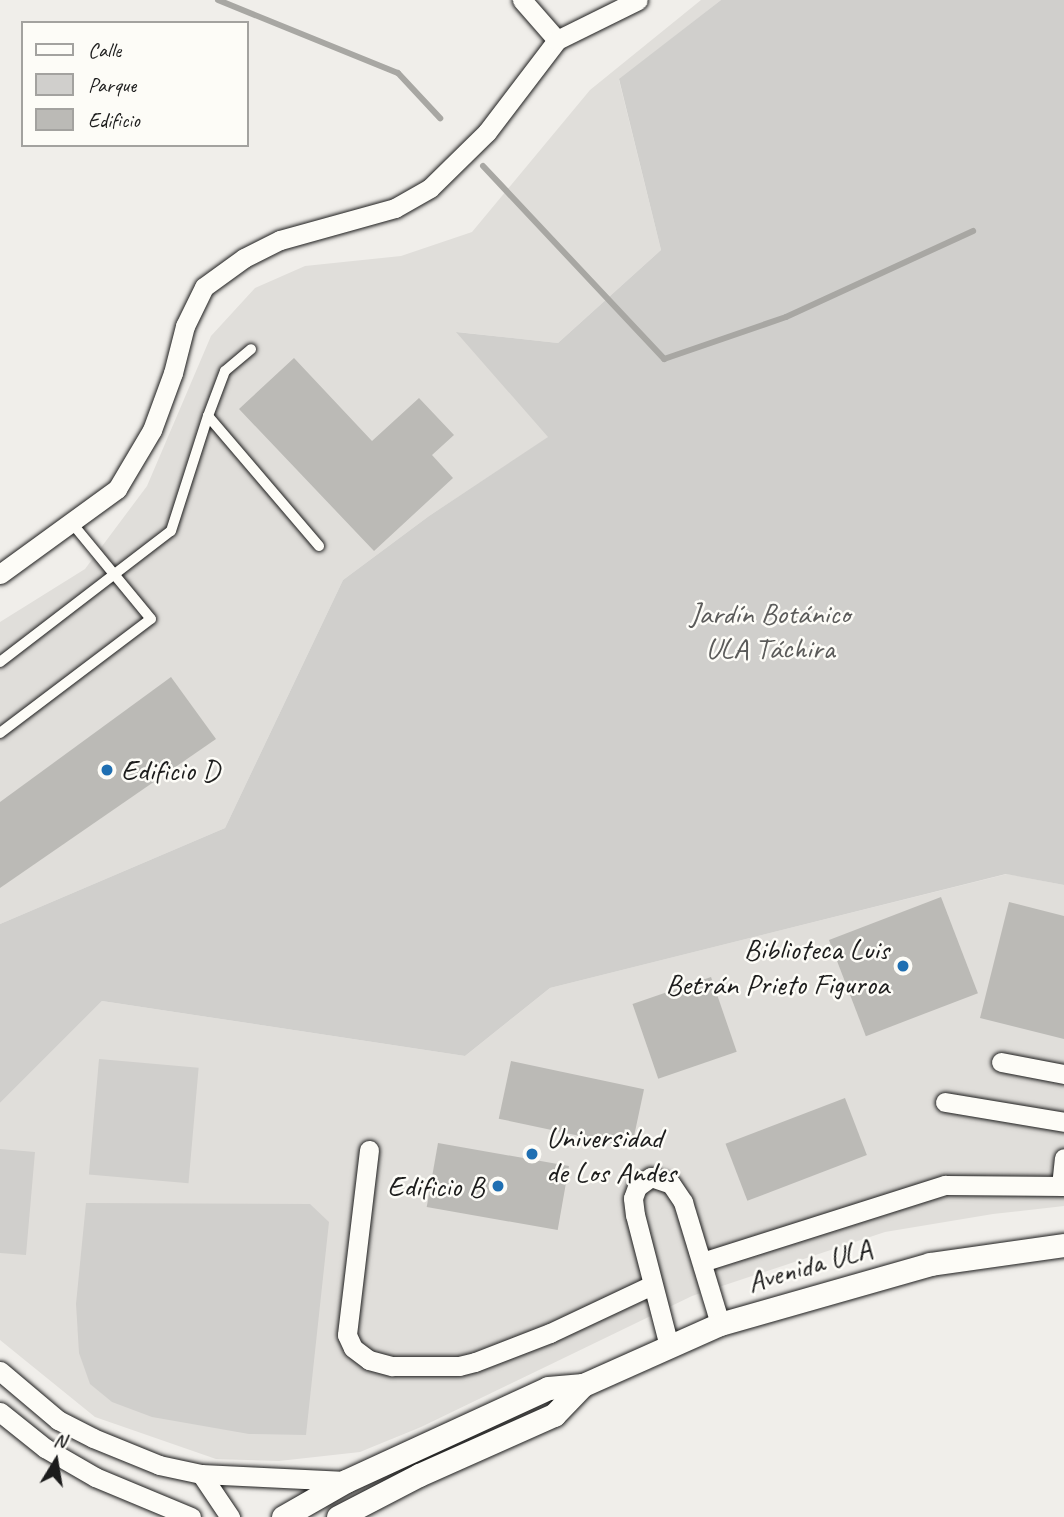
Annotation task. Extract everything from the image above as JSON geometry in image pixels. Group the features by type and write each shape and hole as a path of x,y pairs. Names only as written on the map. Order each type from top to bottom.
{"street":[{"path":"522,0 557,40"},
{"path":"0,574 117,489 152,430 173,373 185,326 204,287 244,258 280,240 395,208 430,188 487,132 557,40 638,0"},
{"path":"1001,1062 1064,1074"},
{"path":"945,1102 1064,1122"},
{"path":"369,1150 347,1335 353,1348 369,1360 392,1366 459,1366 475,1363 550,1333 652,1285"},
{"path":"702,1262 945,1185 1062,1186 1064,1158"},
{"path":"668,1346 633,1198 637,1186 651,1177 671,1184 683,1202 720,1324"},
{"name":"Avenida ULA","path":"284,1517 346,1481 548,1388 583,1385 720,1324 930,1264 1064,1245"},
{"path":"0,1371 58,1420 93,1438 159,1465 201,1474 346,1481"},
{"name":"Avenida ULA","path":"338,1517 368,1510 554,1415 583,1385"},
{"path":"0,1412 45,1448 65,1460 95,1477 183,1516"},
{"path":"201,1474 230,1517"}],"lane":[{"path":"0,662 171,531 225,371 251,349"},
{"path":"208,416 319,546"},
{"path":"0,733 151,619 72,523"}],"shaded area":[{"path":"701,0 721,0 619,80 661,250 558,343 457,332 549,437 429,516 343,580 225,828 0,924 0,622 85,569 147,486 211,336 255,288 305,266 401,256 472,232 590,90"},
{"name":"Universidad de Los Andes","path":"1007,874 1064,885 1064,1206 993,1214 885,1232 692,1296 421,1427 360,1452 279,1461 216,1459 95,1417 0,1340 0,1103 102,1001 465,1056 550,988"}],"green space":[{"name":"Jardín Botánico ULA Táchira","path":"721,0 1064,0 1064,885 1006,874 550,988 465,1056 102,1001 0,1103 0,924 225,828 343,580 429,516 548,437 456,332 558,343 661,250 619,79"},
{"path":"99,1059 199,1068 189,1183 89,1175"},
{"path":"0,1149 35,1152 26,1255 0,1253"},
{"path":"86,1203 310,1204 329,1222 306,1435 249,1434 152,1417 112,1402 90,1384 79,1353 76,1304"}],"building":[{"path":"294,358 372,441 419,398 454,435 432,455 453,478 374,551 239,409"},
{"name":"Edificio D","path":"171,677 216,739 0,888 0,802"},
{"name":"Biblioteca Luis Betrán Prieto Figuroa","path":"941,897 978,993 866,1036 829,940"},
{"path":"1009,902 1064,916 1064,1039 980,1018"},
{"path":"711,977 737,1052 658,1079 633,1004"},
{"path":"511,1061 644,1089 632,1147 499,1119"},
{"path":"845,1098 867,1155 747,1201 726,1144"},
{"name":"Edificio B","path":"438,1143 569,1166 558,1230 427,1207"}],"waterway":[{"path":"218,0 398,73 440,118"},
{"path":"483,166 664,359 786,317 973,231"}],"place":[{"name":"Edificio D","path":"107,770"},
{"name":"Biblioteca Luis Betrán Prieto Figuroa","path":"903,966"},
{"name":"Universidad de Los Andes","path":"532,1154"},
{"name":"Edificio B","path":"498,1186"}]}
